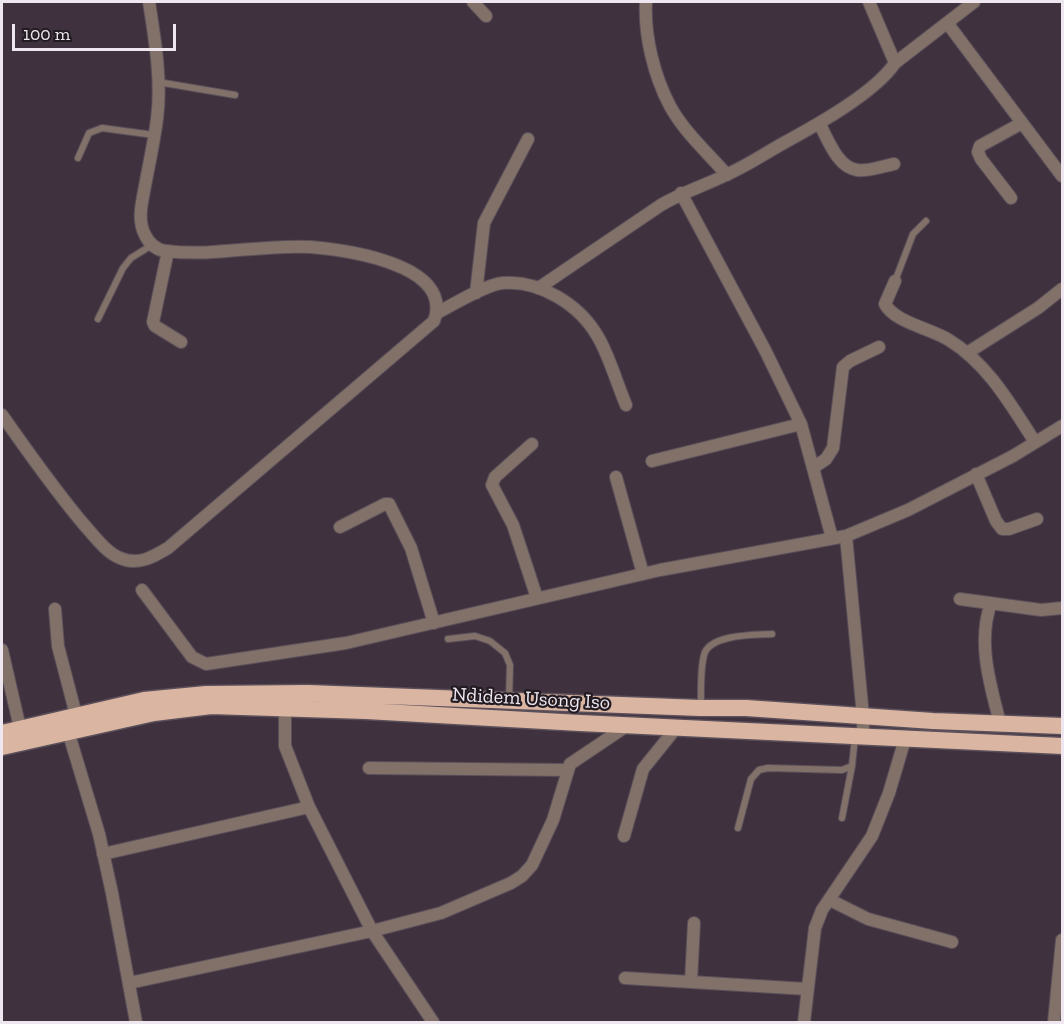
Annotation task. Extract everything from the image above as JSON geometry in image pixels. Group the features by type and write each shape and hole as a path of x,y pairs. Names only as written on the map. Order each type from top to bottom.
{"highway":[{"name":"Ndidem Usong Iso","path":"2,733 144,700 206,694 308,693 746,708 1062,726"},
{"name":"Ndidem Usong Iso","path":"2,747 154,713 211,706 366,711 1062,746"}],"street":[{"path":"2,415 70,508 102,545 121,558 137,562 148,560 168,548 434,321 437,313 430,288 419,276 386,261 312,248 276,247 195,252 168,251 152,245 140,224 157,118 155,43 149,2"},
{"path":"473,2 486,16"},
{"path":"645,2 645,18 655,65 670,106 687,130 727,175"},
{"path":"869,2 895,63"},
{"path":"540,287 681,193 727,175 849,104 889,72 895,63 974,2"},
{"path":"948,24 1062,176"},
{"path":"819,123 838,157 847,167 858,171 894,164"},
{"path":"1011,198 978,152 980,146 1022,123"},
{"path":"476,293 484,223 528,139"},
{"path":"681,193 760,340 801,424 832,538"},
{"path":"168,251 153,322 155,326 181,342"},
{"path":"895,281 885,304 887,308 899,317 948,339 967,353 998,386 1035,442"},
{"path":"437,313 476,293 502,283 540,287 568,304 598,337 626,405"},
{"path":"967,353 1038,309 1062,289"},
{"path":"813,468 826,459 833,448 843,367 850,361 879,347"},
{"path":"652,461 801,424"},
{"path":"142,590 192,657 206,664 346,643 643,574 846,536 908,510 1062,426"},
{"path":"532,444 495,477 492,485 513,525 537,598"},
{"path":"976,474 996,521 1002,529 1009,529 1037,519"},
{"path":"616,477 643,574"},
{"path":"340,527 389,504 411,548 434,623"},
{"path":"846,536 864,716 859,737"},
{"path":"960,599 1041,610 1062,608"},
{"path":"991,603 986,617 985,651 1000,723"},
{"path":"55,609 61,660 76,715"},
{"path":"2,650 20,728"},
{"path":"285,708 285,746 309,807 372,931 433,1023"},
{"path":"129,983 372,931 441,913 512,883 532,865 553,820 568,770 574,760 628,725"},
{"path":"624,836 643,769 676,728"},
{"path":"68,731 103,854 136,1023"},
{"path":"804,1023 815,928 822,910 872,836 889,793 905,739"},
{"path":"369,768 568,770"},
{"path":"103,854 309,807"},
{"path":"830,900 868,919 952,942"},
{"path":"691,982 694,924"},
{"path":"1054,1023 1062,940"},
{"path":"625,978 807,989"}],"lane":[{"path":"157,82 235,95"},
{"path":"78,158 89,133 102,128 154,135"},
{"path":"895,281 913,234 926,220"},
{"path":"98,319 123,268 131,258 152,245"},
{"path":"700,708 704,653 709,646 734,636 772,634"},
{"path":"448,639 475,636 490,641 505,653 510,665 509,700"},
{"path":"842,818 859,737"},
{"path":"738,828 751,779 759,770 768,768 842,770 852,766"}]}
